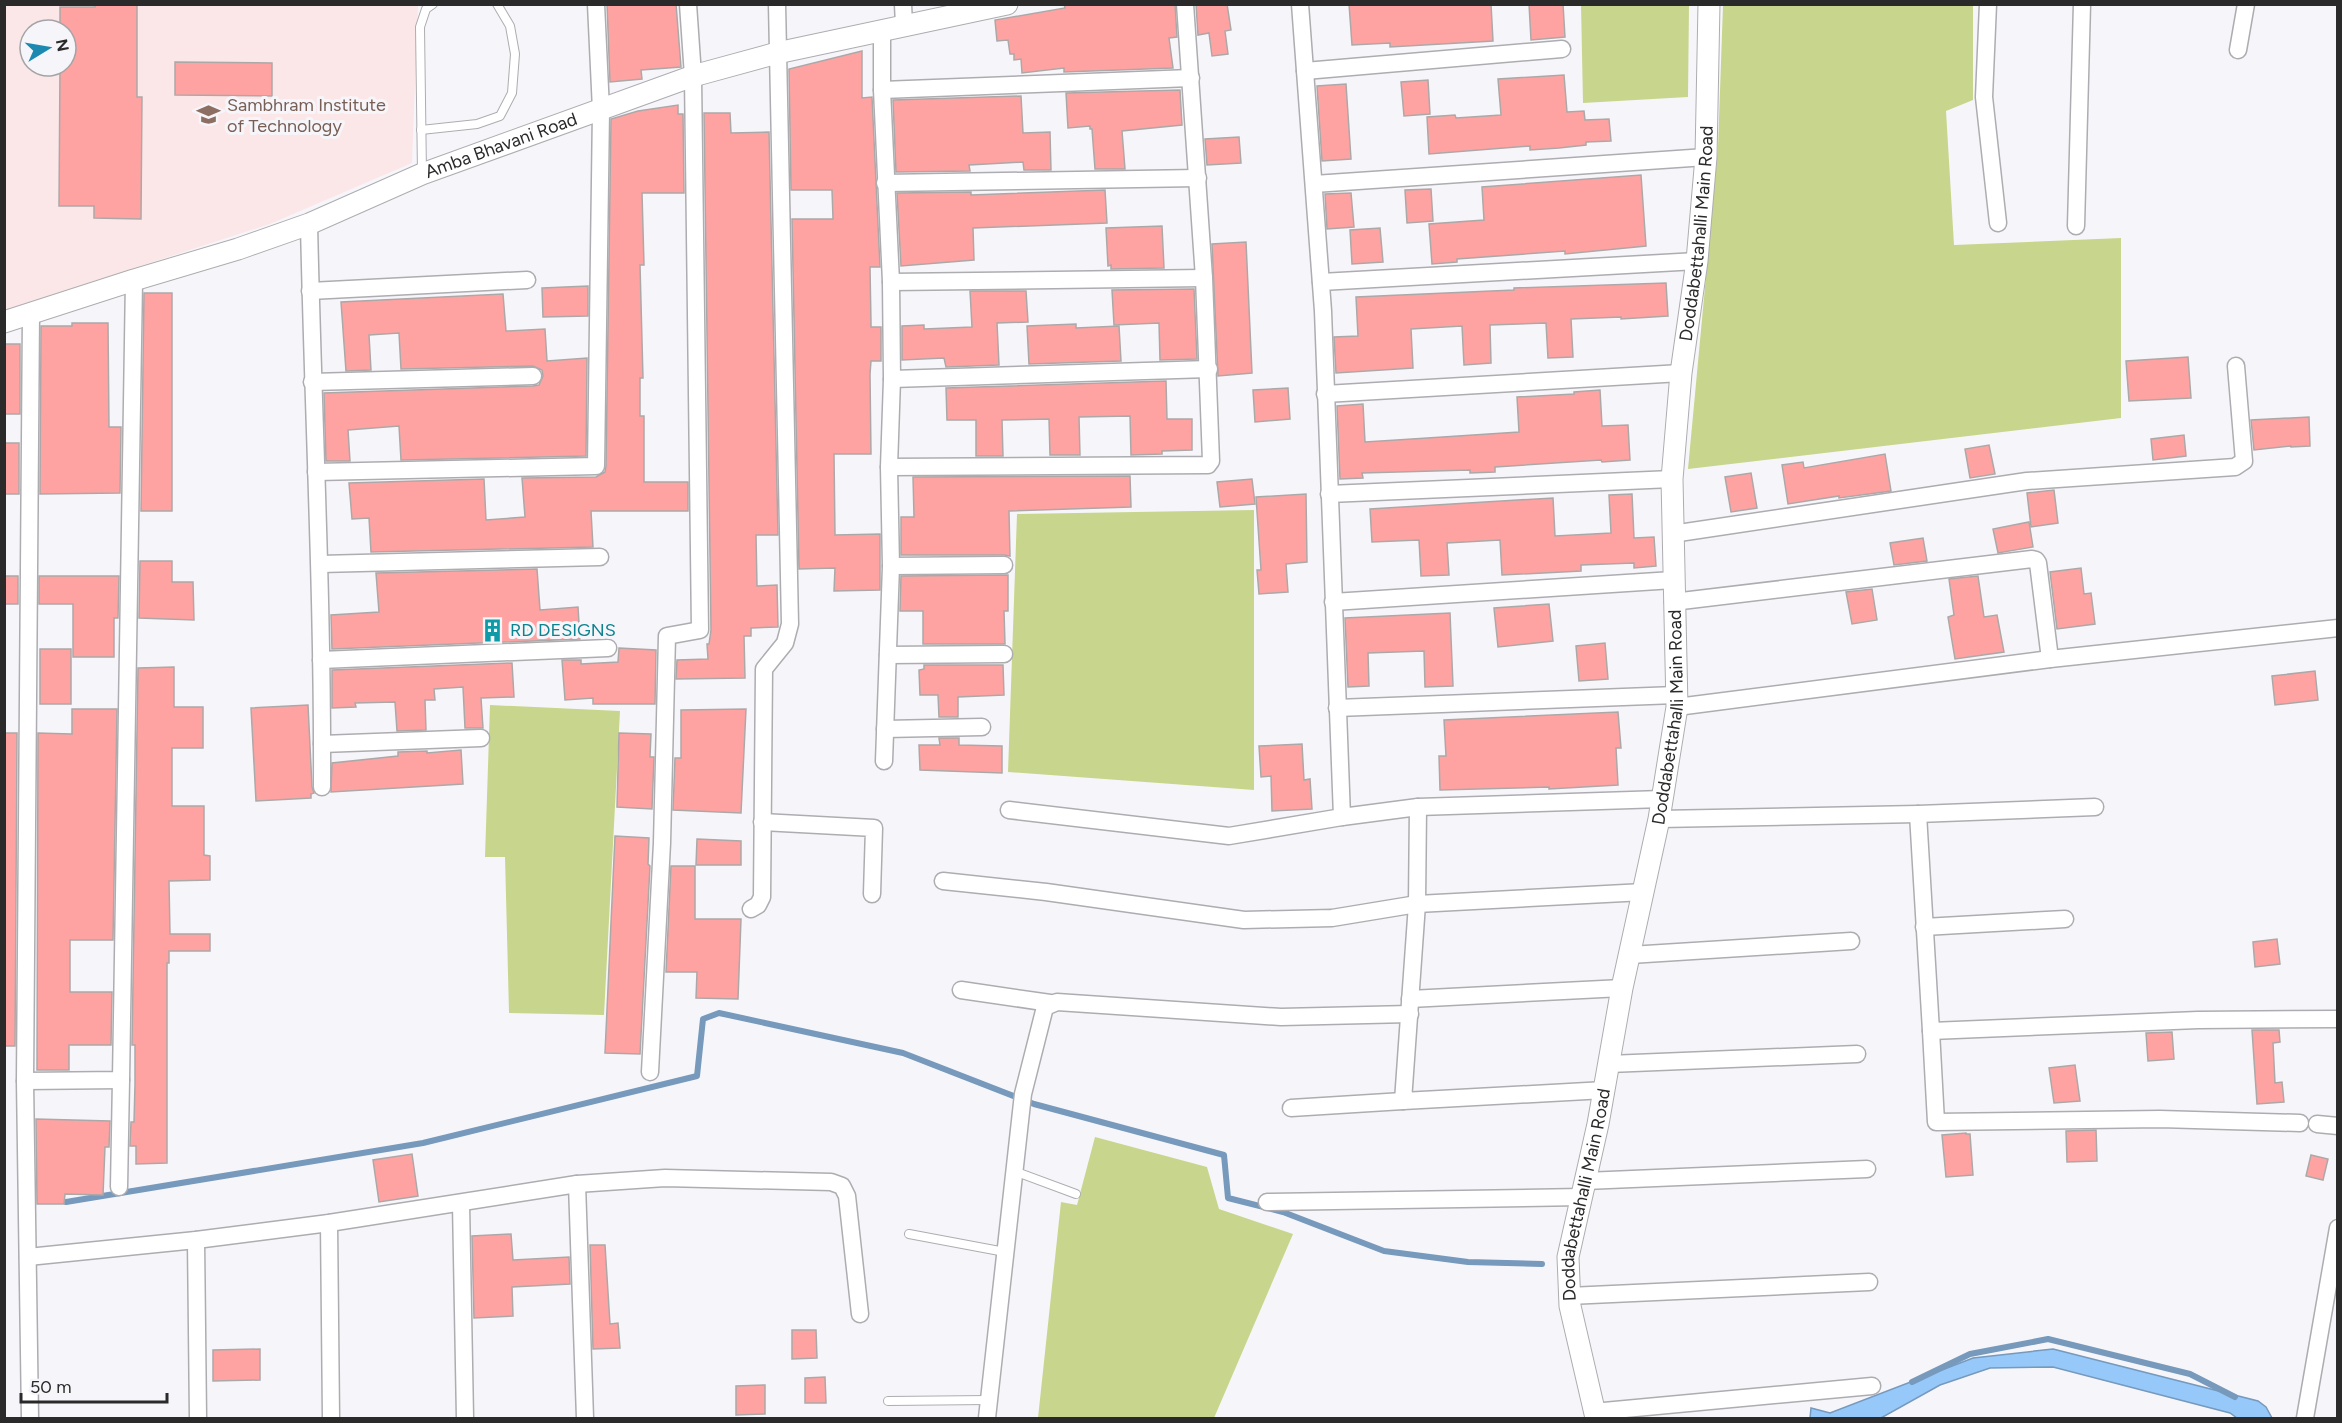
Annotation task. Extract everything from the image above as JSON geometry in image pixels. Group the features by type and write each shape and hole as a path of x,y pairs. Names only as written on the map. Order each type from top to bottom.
{"street":[{"path":"316,472 596,466 602,110 596,4"},
{"path":"650,1072 662,831 667,636 700,630 693,76 688,4"},
{"path":"752,909 758,905 762,897 764,669 785,643 790,624 777,4"},
{"name":"Amba Bhavani Road","path":"4,322 238,249 309,224 422,174 693,76 777,53 882,30 904,15 1007,4"},
{"path":"889,467 1208,465 1212,456 1209,369 1185,4"},
{"path":"1300,4 1321,282 1342,817"},
{"name":"Doddabettahalli Main Road","path":"1594,1415 1569,1296 1568,1257 1605,1090 1622,987 1644,892 1677,701 1672,479 1681,373 1697,261 1706,157 1709,4"},
{"path":"1988,4 1984,98 1998,223"},
{"path":"2076,226 2082,4"},
{"path":"2238,50 2246,4"},
{"path":"882,30 885,183 891,282 889,467 891,566 884,761"},
{"path":"1305,71 1562,49"},
{"path":"882,90 1191,78"},
{"path":"1314,184 1706,157"},
{"path":"885,183 1198,178"},
{"path":"309,224 312,382 320,564 322,787"},
{"path":"1321,282 1697,261"},
{"path":"891,282 1204,278"},
{"path":"119,1187 134,280"},
{"path":"310,291 527,280"},
{"path":"30,1419 25,1081 31,313"},
{"path":"1672,534 2027,481 2235,467 2244,461 2236,366"},
{"path":"891,379 1209,369"},
{"path":"1326,394 1681,373"},
{"path":"312,382 533,376"},
{"path":"1329,494 1672,479"},
{"path":"320,564 600,557"},
{"path":"1673,602 2032,559 2038,563 2050,659"},
{"path":"891,566 1004,565"},
{"path":"1333,602 1673,580"},
{"path":"1337,708 1677,701 2337,628"},
{"path":"321,660 608,648"},
{"path":"888,656 1004,654"},
{"path":"885,729 982,727"},
{"path":"322,744 482,738"},
{"path":"1403,1101 1417,904 1418,807"},
{"path":"1009,810 1229,836 1254,834 1342,817 1418,807 1918,814 2095,807"},
{"path":"1918,814 1936,1122 2160,1119 2300,1123"},
{"path":"762,822 874,828 872,894"},
{"path":"943,881 1046,892 1244,920 1332,918 1417,904 1644,892"},
{"path":"1924,927 2064,919"},
{"path":"1630,955 1851,942"},
{"path":"961,990 1050,1003 1281,1017 1622,987"},
{"path":"987,1419 1022,1101 1042,1014 1050,1003"},
{"path":"1931,1031 2198,1020 2337,1019"},
{"path":"1609,1064 1857,1054"},
{"path":"25,1081 122,1080"},
{"path":"1291,1108 1605,1090"},
{"path":"2317,1124 2337,1126"},
{"path":"1267,1202 1583,1189 1867,1170"},
{"path":"28,1257 196,1240 461,1203 577,1184 665,1178 831,1182 842,1186 847,1196 860,1314"},
{"path":"577,1184 585,1419"},
{"path":"461,1203 465,1419"},
{"path":"329,1222 331,1419"},
{"path":"2305,1419 2337,1228"},
{"path":"196,1240 198,1419"},
{"path":"1569,1296 1869,1281"},
{"path":"1594,1415 1872,1386"}],"lane":[{"path":"422,174 420,27 426,9 433,4"},
{"path":"421,130 477,124 500,116 512,93 515,54 510,26 496,4"},
{"path":"1014,1172 1076,1194"},
{"path":"909,1234 1005,1252"},
{"path":"888,1401 989,1400"}],"shaded area":[{"name":"Sambhram Institute of Technology","path":"4,5 418,5 412,163 270,224 5,310"}],"green space":[{"path":"1581,5 1689,5 1688,97 1583,103"},
{"path":"1723,5 1973,5 1973,100 1946,111 1954,245 2121,238 2121,418 1688,469 1718,148"},
{"path":"1254,510 1254,790 1008,772 1017,514"},
{"path":"490,705 620,711 604,1015 509,1013 505,857 485,857"},
{"path":"1095,1137 1207,1167 1219,1209 1293,1234 1214,1418 1038,1418 1061,1202 1077,1205"}],"water":[{"path":"2053,1349 2258,1401 2266,1407 2272,1418 2237,1418 2230,1413 2053,1367 1990,1368 1940,1385 1881,1418 1810,1418 1811,1408 1830,1413 1973,1358"}],"building":[{"path":"95,4 137,4 137,97 142,97 141,219 94,218 94,206 59,206 60,78 78,78 78,18 60,18 60,7 95,7"},
{"path":"607,4 676,4 681,67 641,70 642,79 610,82"},
{"path":"1064,4 1175,4 1177,37 1169,38 1173,68 1064,72 1064,68 1022,73 1021,59 1014,60 1014,54 1010,54 1008,40 997,41 995,20 1065,8"},
{"path":"1196,4 1227,4 1231,30 1225,31 1228,54 1212,56 1209,33 1198,35"},
{"path":"1349,4 1491,4 1493,41 1390,47 1390,43 1352,45"},
{"path":"1529,4 1563,4 1565,37 1531,40"},
{"path":"862,51 862,98 872,97 880,267 870,267 871,327 881,327 881,361 871,361 871,454 834,454 835,535 880,534 880,590 834,591 835,568 799,569 792,219 833,219 832,190 791,190 789,69"},
{"path":"175,62 272,63 272,96 175,95"},
{"path":"1564,75 1567,112 1584,111 1585,120 1609,119 1611,141 1586,142 1586,145 1559,148 1530,150 1530,146 1429,154 1427,117 1501,115 1498,79"},
{"path":"1428,80 1430,114 1404,116 1401,82"},
{"path":"1346,84 1351,159 1322,161 1317,86"},
{"path":"1180,90 1182,125 1122,131 1125,169 1095,169 1092,129 1090,126 1068,128 1066,93"},
{"path":"1021,96 1023,133 1050,132 1051,170 1024,170 1023,162 969,165 970,171 896,172 893,100"},
{"path":"678,105 678,114 683,114 684,193 642,193 644,265 640,265 643,378 640,378 640,416 644,416 644,482 688,482 688,511 591,511 593,547 371,552 369,518 352,519 349,483 484,479 486,520 525,517 522,478 596,477 605,472 611,119 638,111"},
{"path":"704,113 730,113 731,133 769,132 778,535 756,535 757,586 777,585 778,627 751,628 751,636 744,636 745,678 676,679 677,660 708,659 707,644 709,644 711,630"},
{"path":"1239,137 1241,163 1207,165 1205,139"},
{"path":"1641,175 1646,246 1565,254 1565,251 1457,259 1457,262 1432,264 1429,224 1484,220 1482,187"},
{"path":"1431,189 1433,221 1407,223 1405,190"},
{"path":"1105,190 1107,223 973,228 974,260 901,266 897,193 971,192 971,195"},
{"path":"1351,193 1354,227 1327,229 1325,194"},
{"path":"1162,226 1164,268 1111,269 1111,265 1108,266 1106,228"},
{"path":"1380,228 1383,262 1352,264 1350,230"},
{"path":"1246,242 1252,373 1218,376 1212,244"},
{"path":"1666,283 1668,316 1571,319 1573,357 1548,358 1546,323 1490,325 1491,363 1464,365 1462,326 1411,329 1413,368 1336,373 1334,337 1358,336 1356,297 1514,290 1514,288"},
{"path":"588,286 588,316 543,317 542,288"},
{"path":"1194,289 1197,359 1160,360 1159,323 1114,325 1112,290"},
{"path":"970,291 1026,291 1028,322 997,323 999,365 946,367 944,358 902,360 902,326 924,325 924,329 972,327"},
{"path":"144,293 172,293 172,511 141,511"},
{"path":"503,294 506,331 545,329 547,361 587,358 586,456 401,460 399,426 348,430 350,461 326,461 324,393 533,386 539,385 543,376 542,370 533,366 401,369 399,333 369,335 371,370 346,371 341,302"},
{"path":"72,323 108,323 109,427 121,427 120,493 40,494 41,326 72,326"},
{"path":"1076,324 1076,328 1119,326 1121,361 1029,364 1027,326"},
{"path":"4,344 20,344 20,414 4,414"},
{"path":"2188,357 2191,398 2129,401 2126,361"},
{"path":"1166,381 1167,419 1192,419 1192,450 1131,455 1130,416 1079,417 1080,455 1050,455 1049,419 1002,420 1003,456 976,456 976,420 947,420 946,388"},
{"path":"1288,388 1290,419 1255,422 1253,390"},
{"path":"1600,390 1602,426 1628,425 1630,460 1495,467 1495,472 1470,473 1470,470 1362,473 1363,478 1340,479 1337,406 1363,404 1365,442 1519,432 1517,397 1574,394 1574,392"},
{"path":"2309,417 2310,446 2254,450 2251,420"},
{"path":"2184,435 2186,456 2153,460 2151,439"},
{"path":"4,443 19,443 19,494 4,494"},
{"path":"1989,445 1995,474 1970,478 1965,449"},
{"path":"1885,454 1891,491 1788,504 1782,465 1803,462 1804,468"},
{"path":"1751,473 1757,508 1731,512 1725,477"},
{"path":"1130,476 1131,507 1009,511 1010,556 901,555 901,517 914,517 913,477"},
{"path":"1252,479 1255,504 1220,507 1217,482"},
{"path":"2054,490 2058,523 2031,527 2027,493"},
{"path":"1306,494 1307,562 1286,564 1288,592 1259,594 1257,570 1261,570 1256,497"},
{"path":"1632,494 1634,538 1654,537 1656,566 1634,568 1634,563 1581,565 1581,571 1502,575 1500,540 1447,543 1449,575 1421,576 1419,540 1372,542 1370,509 1553,498 1555,536 1611,533 1609,495"},
{"path":"2029,522 2033,547 1998,553 1993,529"},
{"path":"1923,538 1927,561 1894,565 1890,543"},
{"path":"140,561 172,561 172,582 193,582 194,620 139,618"},
{"path":"2081,568 2084,594 2091,593 2095,624 2057,629 2050,572"},
{"path":"537,569 540,610 578,607 580,639 332,649 331,615 379,612 376,573"},
{"path":"1008,575 1008,611 1004,611 1005,644 923,644 923,611 900,611 901,576"},
{"path":"4,576 18,576 18,604 4,604"},
{"path":"39,576 119,576 118,618 114,618 114,657 73,657 73,604 39,604"},
{"path":"1978,576 1984,617 1997,615 2004,652 1955,659 1948,617 1954,615 1949,579"},
{"path":"1872,589 1877,620 1852,624 1846,592"},
{"path":"1549,604 1553,641 1498,647 1494,608"},
{"path":"1450,613 1453,686 1425,687 1424,651 1368,653 1369,686 1348,687 1345,618"},
{"path":"1605,643 1608,679 1579,681 1576,646"},
{"path":"619,648 656,650 655,704 593,704 593,698 565,700 562,660 581,660 581,664 618,662"},
{"path":"40,649 71,649 71,704 40,704"},
{"path":"512,663 514,697 481,698 483,728 465,728 463,687 434,689 435,700 425,700 426,730 397,731 395,702 355,703 356,707 332,708 332,670"},
{"path":"924,665 1003,665 1004,695 958,697 958,717 939,717 938,695 920,695 919,670 924,669"},
{"path":"174,667 174,707 203,707 203,748 172,748 172,806 204,806 204,855 210,856 210,880 169,881 170,934 210,934 210,951 169,951 169,963 167,963 167,1163 136,1164 136,1146 130,1146 131,1122 134,1122 135,1084 135,1045 132,1045 138,668"},
{"path":"2315,671 2318,700 2275,705 2272,676"},
{"path":"308,705 314,793 311,794 311,798 256,801 251,708"},
{"path":"72,709 117,709 113,940 70,940 70,992 112,992 111,1045 69,1045 69,1070 37,1070 38,733 72,734"},
{"path":"746,709 741,813 673,810 675,758 681,758 681,710"},
{"path":"1618,712 1621,748 1616,748 1618,785 1549,789 1549,787 1440,790 1439,756 1446,756 1444,720"},
{"path":"4,733 17,733 15,1046 4,1046"},
{"path":"619,733 651,734 650,757 654,757 652,809 617,807"},
{"path":"939,738 959,738 959,745 1002,746 1002,773 920,770 919,745 940,745"},
{"path":"1302,744 1304,780 1310,779 1312,809 1272,811 1271,776 1261,777 1259,746"},
{"path":"461,750 463,784 331,792 332,763 398,756 398,752 427,751 427,753"},
{"path":"615,836 649,838 648,864 650,866 640,1054 605,1053"},
{"path":"697,839 741,841 741,865 696,865"},
{"path":"671,866 695,866 695,919 741,919 738,999 696,998 697,972 666,972"},
{"path":"2277,939 2280,964 2255,967 2253,942"},
{"path":"2252,1030 2279,1030 2280,1042 2273,1043 2275,1083 2282,1082 2284,1102 2257,1104"},
{"path":"2172,1032 2174,1059 2148,1061 2146,1033"},
{"path":"2075,1065 2080,1101 2054,1103 2049,1068"},
{"path":"36,1119 110,1121 109,1147 105,1147 103,1195 65,1194 64,1204 37,1204"},
{"path":"2096,1130 2097,1161 2067,1162 2066,1131"},
{"path":"1970,1134 1973,1175 1946,1177 1942,1135"},
{"path":"412,1154 418,1196 379,1202 373,1160"},
{"path":"2311,1155 2328,1159 2323,1180 2306,1176"},
{"path":"511,1234 513,1260 569,1257 570,1284 512,1287 513,1316 474,1318 472,1236"},
{"path":"590,1245 605,1245 610,1324 618,1323 620,1348 593,1349"},
{"path":"792,1330 816,1330 817,1358 792,1359"},
{"path":"260,1349 260,1380 213,1381 213,1350"},
{"path":"825,1377 826,1403 805,1403 805,1378"},
{"path":"765,1385 765,1414 736,1415 736,1386"}],"waterway":[{"path":"66,1202 423,1143 697,1076 703,1019 719,1013 903,1053 1034,1104 1224,1155 1228,1198 1283,1212 1384,1251 1468,1262 1542,1264"},
{"path":"1912,1382 1970,1354 2048,1339 2190,1374 2235,1397"}],"place":[{"name":"Sambhram Institute of Technology","path":"209,115"},
{"name":"RD DESIGNS","path":"492,630"}]}
